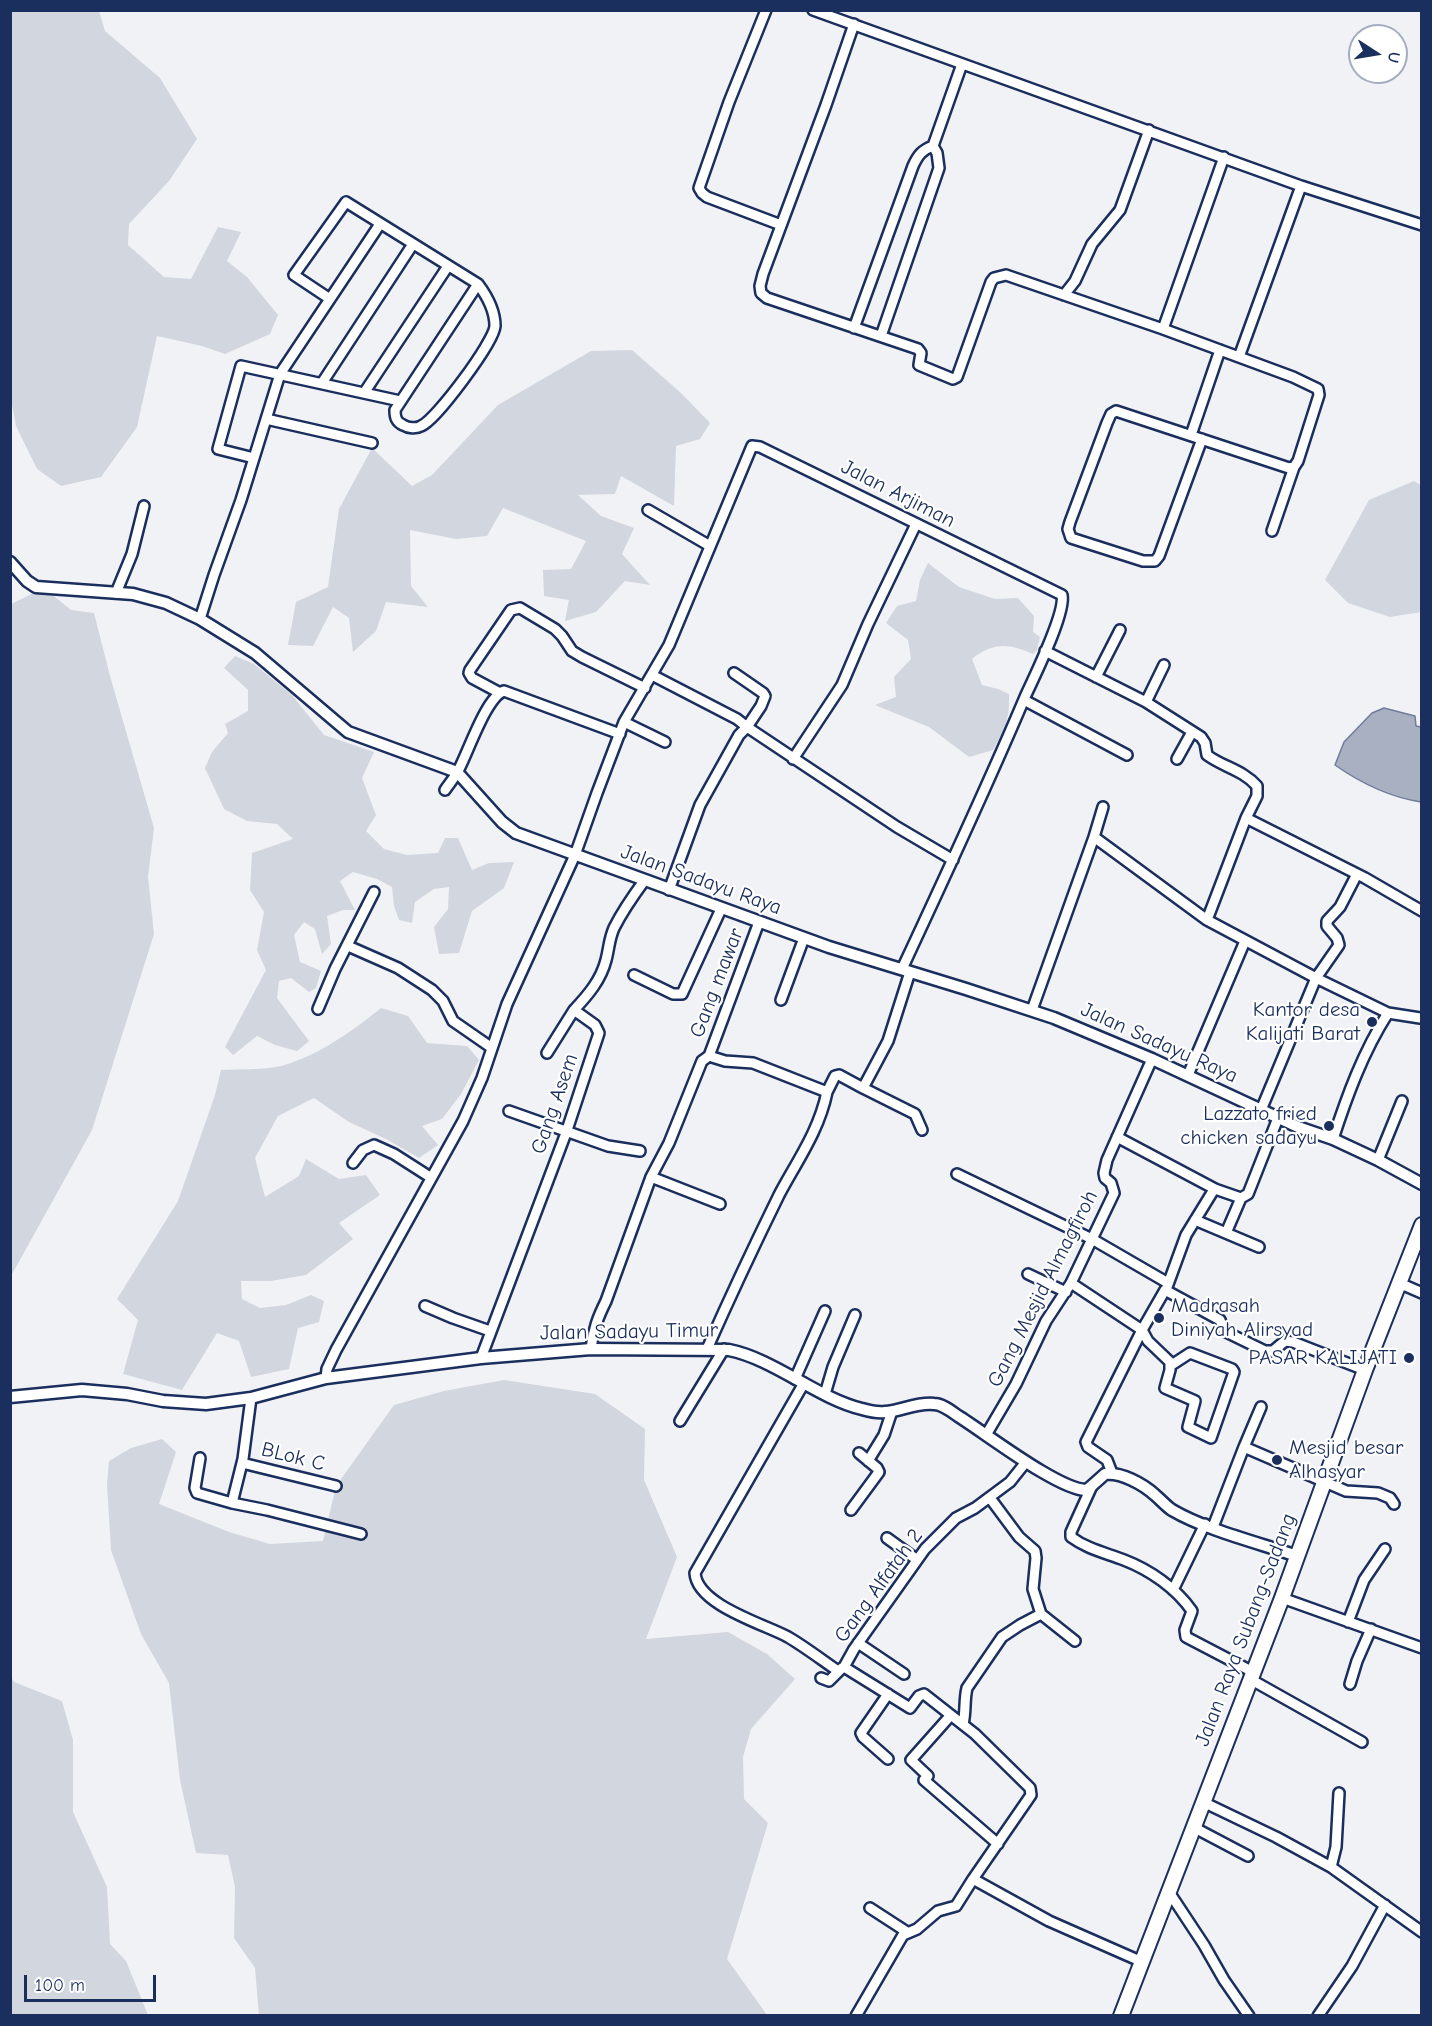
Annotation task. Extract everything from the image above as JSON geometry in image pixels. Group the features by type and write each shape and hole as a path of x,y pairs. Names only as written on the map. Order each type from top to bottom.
{"main road":[{"name":"Jalan Raya Subang-Sadang","path":"1120,2016 1282,1598 1365,1370 1422,1225"}],"street":[{"path":"766,10 729,102 699,189 707,196 781,225"},
{"path":"813,10 1301,186 1422,225"},
{"path":"854,24 764,273 760,286 761,293 767,298 918,349 921,353 919,365 955,379 991,282 994,278 1006,275 1293,377 1318,389 1317,400 1298,461 1272,531"},
{"path":"854,328 913,166 921,152 933,146 962,64"},
{"path":"1064,295 1075,281 1092,244 1120,210 1149,130"},
{"path":"881,336 939,168 937,153 933,146"},
{"path":"1163,329 1224,157"},
{"path":"1239,357 1301,186"},
{"path":"330,299 294,275 346,202 478,284 486,294 494,313 495,329 489,344 434,418 420,427 409,428 400,424 395,410 478,284"},
{"path":"200,619 280,374 380,224"},
{"path":"321,383 413,244"},
{"path":"364,393 448,266"},
{"path":"1191,435 1220,350"},
{"path":"254,459 218,449 241,366 400,401"},
{"path":"1202,439 1159,556 1155,561 1143,561 1071,538 1068,530 1070,522 1111,414 1116,411 1123,412 1289,468 1294,467"},
{"path":"266,419 372,443"},
{"name":"Jalan Arjiman","path":"326,1378 327,1369 336,1350 463,1120 482,1078 507,1004 575,855 624,722 669,645 750,450 756,445 1062,595 1063,606 1045,651 906,970 888,1041 863,1088"},
{"path":"116,593 132,554 144,506"},
{"path":"648,510 710,546"},
{"path":"793,759 842,685 868,624 916,524"},
{"name":"Jalan Sadayu Raya","path":"10,562 27,581 36,587 133,594 166,603 200,619 245,647 279,672 348,732 458,772 509,829 829,948 1032,1010 1152,1059 1278,1118 1333,1139 1422,1184"},
{"path":"620,734 509,692 500,693 472,678 469,674 470,670 512,610 520,608 555,629 573,651 582,657 645,688"},
{"path":"1096,677 1120,630"},
{"path":"1045,651 1146,702 1204,740 1207,755 1239,771 1257,786 1257,796 1246,818 1207,920"},
{"path":"1146,702 1164,664"},
{"path":"669,890 700,805 739,735 761,706 765,696 734,673"},
{"path":"652,675 736,719 897,827 954,860"},
{"path":"445,790 458,772 484,717 500,693"},
{"path":"1024,700 1127,755"},
{"path":"624,722 665,742"},
{"path":"1177,759 1192,732"},
{"path":"1032,1010 1103,807"},
{"path":"1246,818 1357,874 1422,911"},
{"path":"1094,837 1207,920 1388,1013 1420,1018"},
{"path":"1260,1110 1316,978 1340,945 1327,926 1327,921 1340,907 1357,874"},
{"path":"547,1053 573,1010 590,993 597,981 606,960 608,942 614,928 644,881"},
{"path":"318,1009 335,969 374,892"},
{"path":"634,975 673,993 682,994 721,909"},
{"name":"Gang mawar","path":"591,1349 597,1319 651,1177 669,1143 702,1061 709,1056 759,922"},
{"path":"781,1000 804,938"},
{"path":"1188,1076 1245,941"},
{"path":"348,946 398,968 432,990 442,1001 453,1021 492,1048"},
{"name":"Gang Asem","path":"481,1358 566,1133 599,1034 595,1025 573,1010"},
{"path":"1333,1139 1342,1110 1365,1055 1388,1013"},
{"path":"709,1056 753,1063 827,1092"},
{"name":"Gang Mesjid Almagfiroh","path":"986,1435 1016,1384 1046,1321 1068,1287 1114,1192 1104,1173 1117,1137 1152,1059"},
{"path":"707,1349 759,1235 790,1174 811,1141 827,1092 835,1076 839,1075 915,1114 922,1130"},
{"path":"1378,1160 1402,1101"},
{"path":"508,1111 608,1146 640,1151"},
{"path":"1226,1233 1241,1198 1248,1194 1278,1118"},
{"path":"1117,1137 1215,1189 1241,1198"},
{"path":"353,1163 363,1150 374,1145 394,1154 430,1177"},
{"path":"957,1174 1092,1239 1220,1320 1224,1331 1265,1351 1273,1351 1285,1341 1293,1342 1365,1370"},
{"path":"651,1177 720,1204"},
{"path":"1112,1473 1107,1460 1088,1448 1086,1442 1142,1330 1167,1287 1186,1235 1215,1189"},
{"path":"1195,1220 1258,1247"},
{"path":"1028,1274 1068,1287 1142,1330 1148,1341 1168,1359 1170,1366 1165,1388 1194,1400 1195,1404 1188,1427 1211,1438 1234,1372 1232,1369 1190,1353 1170,1366"},
{"path":"1399,1283 1422,1293"},
{"path":"425,1306 490,1331"},
{"path":"820,1678 829,1681 841,1669 789,1638 732,1613 703,1591 695,1580 695,1573 799,1381 825,1311"},
{"path":"825,1394 833,1367 855,1315"},
{"name":"Jalan Sadayu Timur","path":"10,1397 82,1390 127,1394 185,1404 233,1402 326,1378 481,1358 591,1349 724,1349 744,1354 859,1408 876,1412 935,1404 947,1409 1026,1462 1076,1489 1091,1488"},
{"path":"680,1421 724,1349"},
{"path":"232,1503 242,1463 251,1398"},
{"path":"1173,1590 1209,1526 1261,1407"},
{"path":"868,1461 884,1435 892,1411"},
{"path":"1244,1447 1324,1483 1346,1491 1378,1493 1390,1498 1394,1504"},
{"path":"850,1510 878,1474 877,1468 859,1453"},
{"path":"200,1458 195,1488 199,1494 361,1534"},
{"name":"Gang Alfatah 2","path":"998,1844 1031,1796 1031,1791 963,1724 924,1694 919,1696 910,1707 841,1669 916,1559 956,1518 990,1498 1010,1482 1026,1462"},
{"name":"BLok C","path":"242,1463 336,1486"},
{"path":"1297,1556 1209,1526 1173,1510 1146,1489 1112,1473 1105,1474 1091,1488 1071,1532 1071,1537 1091,1548 1127,1561 1182,1598 1192,1611 1185,1629 1186,1637 1362,1742"},
{"path":"990,1498 1020,1537 1035,1551 1034,1593 1041,1614 1075,1641"},
{"path":"887,1538 916,1559"},
{"path":"1348,1622 1364,1580 1385,1549"},
{"path":"1282,1598 1422,1648"},
{"path":"963,1724 967,1688 1002,1637 1041,1614"},
{"path":"1350,1684 1371,1629"},
{"path":"858,1642 904,1674"},
{"path":"888,1694 861,1732 863,1737 888,1759"},
{"path":"856,2016 900,1940 907,1932 917,1929 938,1911 956,1906 998,1844 924,1780 928,1776 911,1760 951,1715"},
{"path":"1332,1868 1336,1847 1339,1793"},
{"path":"1203,1802 1276,1837 1332,1868 1422,1932"},
{"path":"1192,1827 1248,1856"},
{"path":"974,1879 1049,1921 1140,1961"},
{"path":"1169,1892 1249,2016"},
{"path":"1318,2016 1352,1966 1385,1905"},
{"path":"870,1908 907,1932"}],"shaded area":[{"path":"10,11 99,11 105,31 160,78 197,139 169,181 129,224 128,245 164,277 191,279 218,227 241,232 227,261 247,277 278,315 270,334 225,354 202,346 157,336 137,427 101,477 61,486 37,469 16,426 11,400"},
{"path":"632,350 681,393 710,423 700,439 676,446 674,506 621,476 615,494 578,495 601,516 634,528 622,554 650,585 625,581 596,612 565,621 569,600 544,596 543,570 571,569 586,541 503,508 487,536 456,539 410,530 411,586 428,607 386,602 376,631 353,652 349,618 333,607 313,646 288,645 296,602 328,587 339,509 372,448 412,486 432,475 498,405 591,351"},
{"path":"1414,481 1421,485 1421,612 1390,617 1348,603 1325,580 1369,500"},
{"path":"928,563 959,587 995,599 1018,598 1034,616 1033,632 1040,637 1037,650 1033,654 1017,648 1002,646 988,649 972,659 982,685 1009,694 1009,711 1006,724 993,750 969,757 929,727 875,705 896,697 894,677 911,659 908,640 886,623 897,606 916,601 920,580"},
{"path":"44,588 71,610 94,613 154,828 148,877 154,934 92,1130 11,1276 11,604"},
{"path":"235,656 254,664 292,695 324,735 374,752 362,778 376,815 366,831 384,849 407,855 438,853 445,838 458,838 472,870 489,863 514,862 504,888 472,911 459,953 439,954 434,927 448,909 449,887 434,889 415,902 412,923 399,920 394,906 392,887 377,879 353,872 340,881 355,910 343,910 327,916 331,944 322,954 315,929 304,922 294,935 300,962 321,971 316,988 309,992 291,978 279,981 277,998 309,1041 297,1051 275,1045 257,1036 233,1055 225,1047 266,970 257,950 264,912 250,890 252,853 293,839 277,824 247,821 224,809 205,768 212,752 228,733 225,724 248,711 248,690 224,668"},
{"path":"381,1008 408,1016 427,1043 467,1046 479,1060 461,1094 442,1119 422,1126 438,1145 419,1158 386,1139 349,1122 314,1098 278,1116 255,1158 265,1197 299,1176 306,1159 339,1179 366,1175 380,1195 339,1223 353,1239 306,1275 271,1281 241,1281 242,1299 260,1308 286,1305 311,1295 324,1301 319,1322 298,1328 289,1369 251,1377 239,1341 217,1333 182,1390 123,1374 138,1320 117,1299 178,1201 215,1095 221,1070 267,1068 295,1062 334,1042"},
{"path":"504,1380 595,1394 645,1429 644,1480 677,1557 646,1639 728,1632 767,1654 795,1679 751,1729 743,1757 744,1799 768,1823 727,1959 767,2015 259,2015 255,1968 234,1938 235,1887 228,1855 196,1853 180,1780 169,1683 141,1634 111,1550 107,1484 109,1461 131,1448 162,1439 176,1452 159,1504 229,1532 270,1544 323,1541 336,1486 394,1405 444,1391"},
{"path":"11,1677 14,1682 62,1701 73,1740 73,1812 107,1887 110,1944 126,1961 148,2015 11,2015"}],"water":[{"path":"1384,708 1415,716 1416,726 1421,727 1421,802 1376,789 1335,765 1344,742 1372,713"}],"place":[{"name":"Kantor desa Kalijati Barat","path":"1372,1022"},
{"name":"Lazzato fried chicken sadayu","path":"1329,1126"},
{"name":"Madrasah Diniyah Alirsyad","path":"1159,1318"},
{"name":"PASAR KALIJATI","path":"1409,1358"},
{"name":"Mesjid besar Alhasyar","path":"1277,1460"}]}
